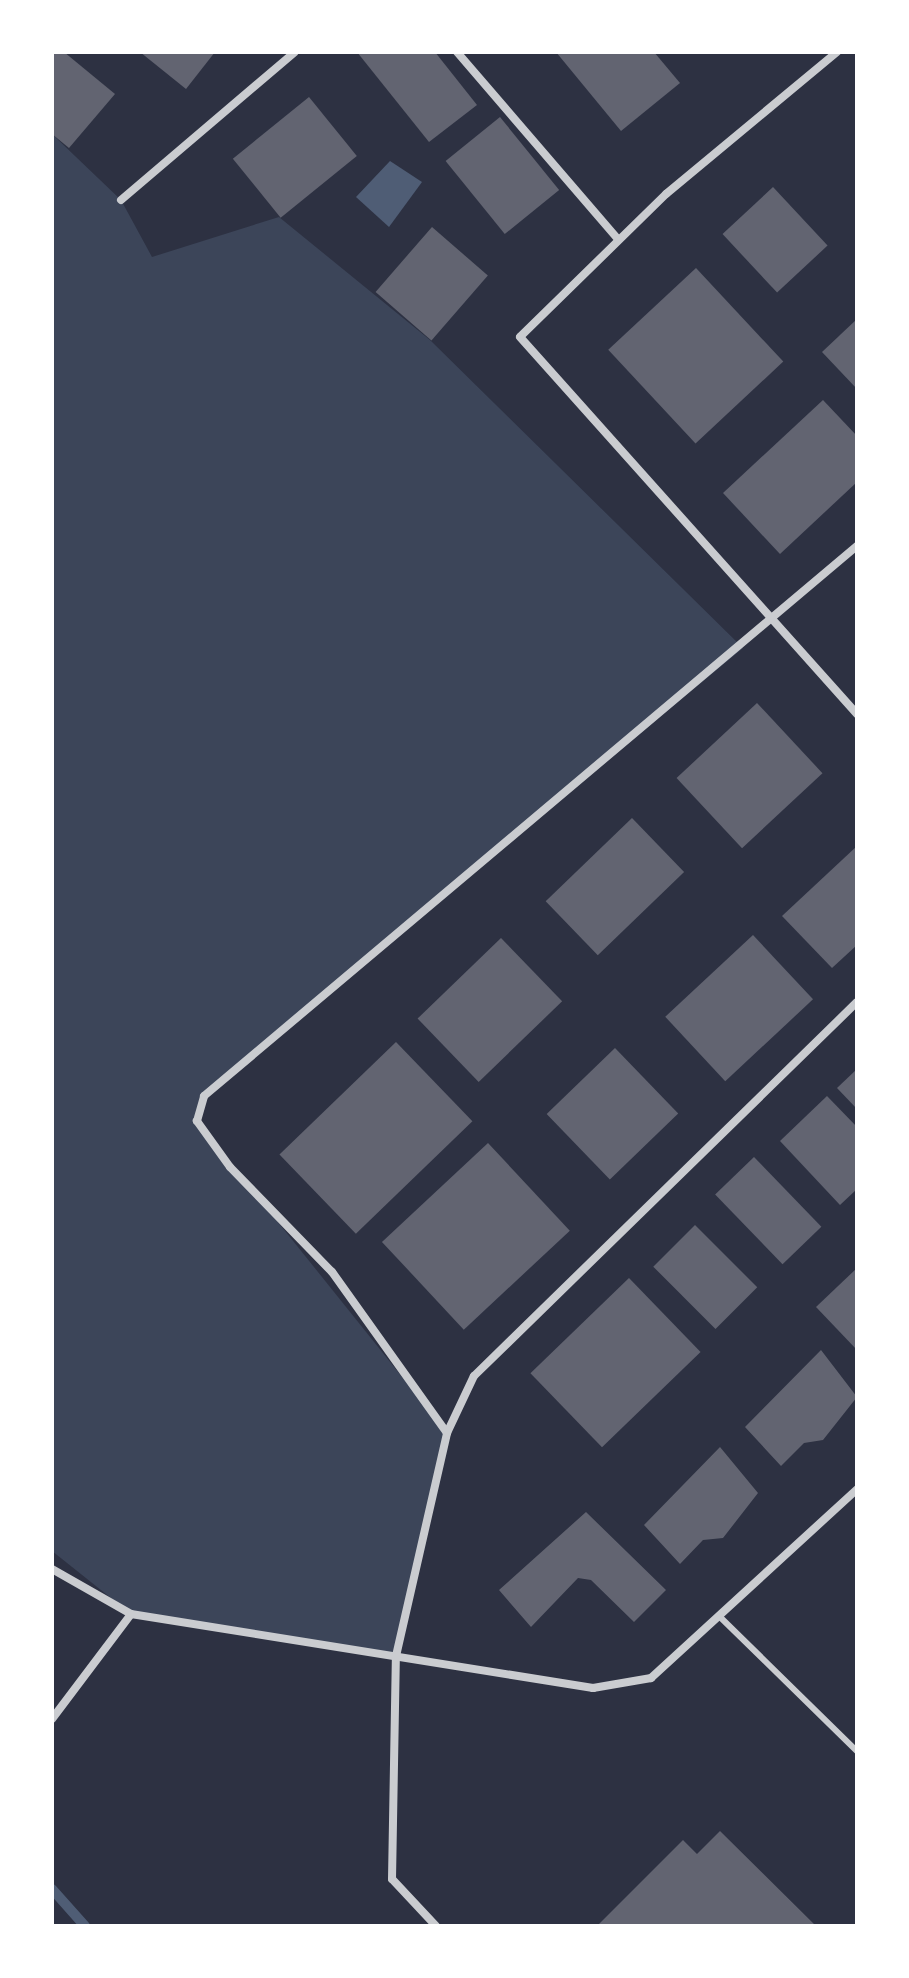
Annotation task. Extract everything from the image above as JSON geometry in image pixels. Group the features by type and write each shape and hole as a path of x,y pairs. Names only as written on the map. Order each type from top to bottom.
{"street":[{"path":"121,200 295,52"},
{"path":"457,52 617,238"},
{"path":"837,52 617,238 520,337 857,714"},
{"path":"447,1433 332,1272 222,1156 197,1121 204,1096 773,623 857,546"},
{"path":"436,1926 392,1879 396,1656 447,1433 474,1376 857,1002"},
{"path":"52,1569 131,1614 593,1688 651,1678 857,1489"},
{"path":"52,1719 131,1614"}],"lane":[{"path":"719,1616 857,1751"}],"shaded area":[{"path":"52,134 121,200 152,257 279,217 430,340 743,648 204,1096 197,1121 447,1433 396,1656 131,1614 52,1551"},
{"path":"390,161 422,182 389,227 356,197"}],"building":[{"path":"52,52 64,52 115,94 69,148 52,134"},
{"path":"140,52 215,52 186,89"},
{"path":"357,52 435,52 477,105 429,142"},
{"path":"556,52 654,52 680,83 621,131"},
{"path":"309,97 357,156 281,218 233,159"},
{"path":"500,117 559,190 505,234 446,161"},
{"path":"773,187 828,246 777,293 723,234"},
{"path":"432,227 488,276 431,340 376,292"},
{"path":"696,268 783,362 696,443 608,350"},
{"path":"857,319 857,389 822,352"},
{"path":"823,400 857,436 857,482 780,554 723,493"},
{"path":"757,703 822,773 742,848 677,778"},
{"path":"632,818 684,872 598,955 546,901"},
{"path":"857,846 857,945 832,968 782,916"},
{"path":"753,935 813,999 725,1081 665,1017"},
{"path":"501,938 562,1001 479,1082 418,1019"},
{"path":"396,1042 472,1121 356,1234 279,1155"},
{"path":"615,1048 678,1113 610,1179 547,1114"},
{"path":"857,1069 857,1109 837,1088"},
{"path":"827,1096 857,1127 857,1189 840,1205 780,1141"},
{"path":"488,1143 570,1231 464,1330 382,1242"},
{"path":"754,1157 821,1227 783,1264 715,1195"},
{"path":"695,1225 757,1287 716,1329 653,1267"},
{"path":"857,1268 857,1350 816,1307"},
{"path":"629,1278 701,1352 602,1447 530,1373"},
{"path":"821,1350 857,1397 823,1440 804,1443 781,1466 745,1427"},
{"path":"720,1447 758,1493 723,1538 703,1540 680,1564 644,1525"},
{"path":"586,1512 666,1590 634,1622 591,1580 578,1578 531,1627 499,1590"},
{"path":"720,1831 816,1926 597,1926 683,1840 697,1854"}],"waterway":[{"path":"52,1889 85,1926"}]}
